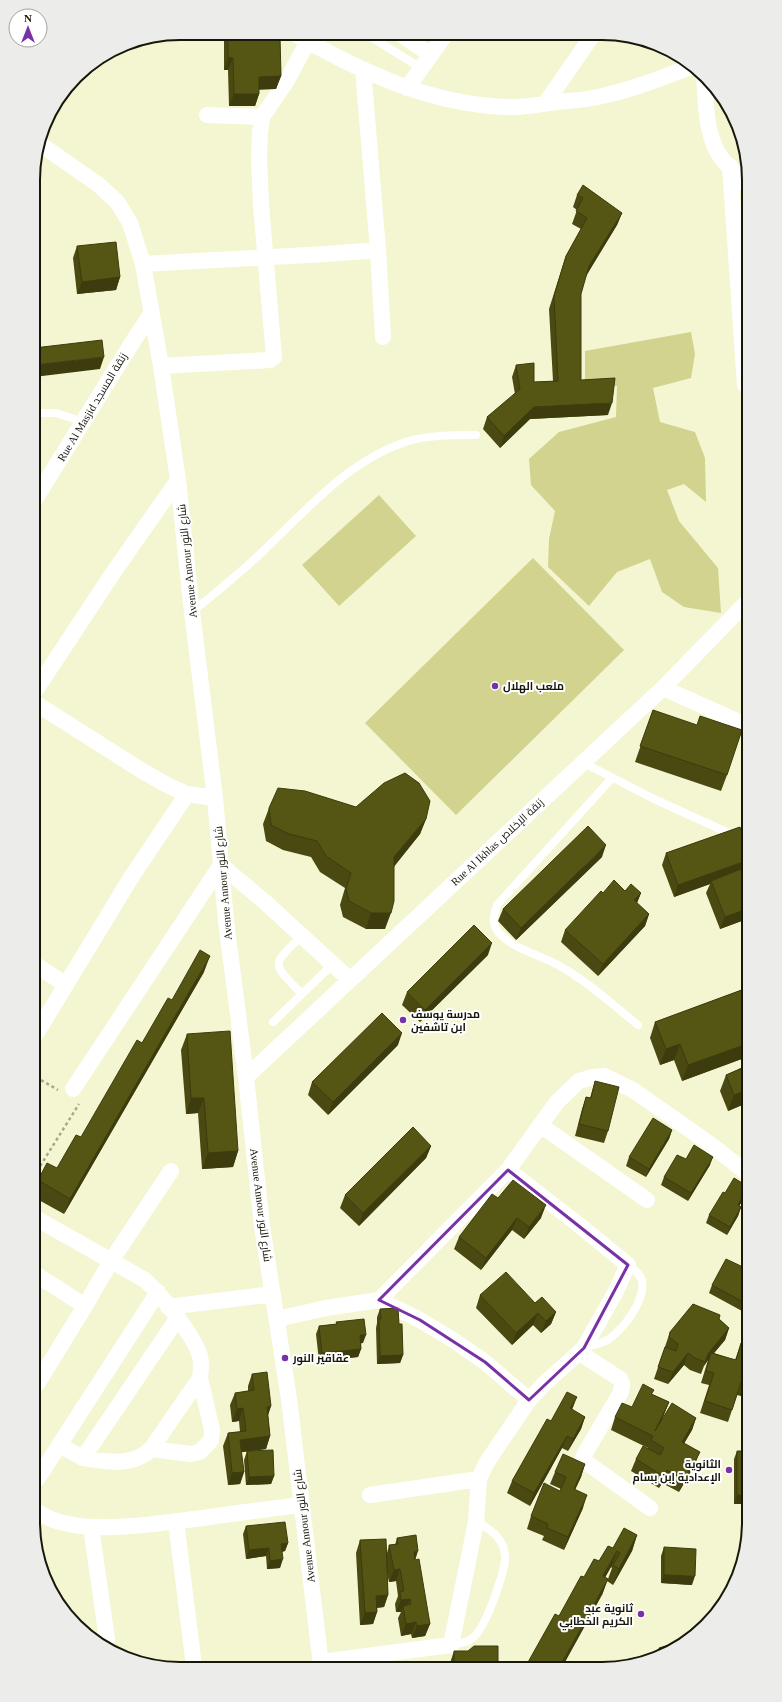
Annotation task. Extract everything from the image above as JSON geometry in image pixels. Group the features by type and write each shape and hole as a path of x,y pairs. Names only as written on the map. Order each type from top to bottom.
{"street":[{"path":"161,366 273,359 274,357 259,158 262,117 286,82 303,40"},
{"path":"312,40 363,70 407,88 452,100 475,104 514,107 597,97 623,90 686,68"},
{"path":"409,40 431,54"},
{"path":"407,88 442,40"},
{"path":"545,104 589,40"},
{"path":"363,70 378,250 383,337"},
{"path":"705,85 708,125 712,141 720,156 742,181"},
{"path":"207,115 262,117"},
{"name":"Avenue Annour شارع النور","path":"44,147 99,185 118,204 130,223 143,264 161,366 178,480 192,612 215,798 226,921 246,1078 262,1226 289,1399 321,1662"},
{"path":"730,166 742,323"},
{"path":"143,264 266,258 378,250"},
{"name":"Rue Al Masjid زنقة المسجد","path":"40,492 151,314"},
{"path":"40,683 113,573 178,480"},
{"name":"Rue Al Ikhlas زنقة الإخلاص","path":"246,1078 582,762 663,688 742,608"},
{"path":"663,688 742,723"},
{"path":"40,706 144,772 187,794 215,798"},
{"path":"40,1027 132,876 187,794"},
{"path":"69,1094 221,865 265,902 350,980"},
{"path":"40,968 66,984"},
{"path":"379,1300 508,1170 557,1102 579,1081 604,1076 632,1090 710,1144 742,1169"},
{"path":"540,1125 647,1200"},
{"path":"335,1662 451,1645 476,1522 479,1479 487,1462 529,1400 544,1384 582,1350 616,1293 628,1265 508,1170"},
{"path":"40,1381 111,1261 171,1171"},
{"path":"40,1221 146,1280 158,1292 191,1338 200,1357 202,1368 200,1378 144,1456 132,1461 101,1461 82,1458 59,1445"},
{"path":"40,1277 85,1306"},
{"path":"40,1475 158,1292"},
{"path":"82,1458 173,1313 273,1294"},
{"path":"277,1319 326,1308 379,1300 420,1320 453,1340 485,1362 529,1400"},
{"path":"582,1350 620,1380 622,1384 621,1392 584,1455 583,1460 650,1508"},
{"path":"150,1449 191,1454 200,1452 211,1440 212,1430 200,1378"},
{"path":"370,1495 479,1479"},
{"path":"40,1515 56,1521 91,1527 131,1526 301,1505"},
{"path":"176,1521 194,1662"},
{"path":"91,1527 107,1639"}],"lane":[{"path":"376,40 421,68"},
{"path":"40,413 56,413 84,422"},
{"path":"192,612 258,556 332,484 376,455 412,441 430,437 476,435"},
{"path":"582,762 652,798 742,839"},
{"path":"612,778 498,904 493,920 498,932 511,943 525,951 558,965 580,979 638,1026"},
{"path":"302,936 280,956 278,964 280,972 302,994"},
{"path":"273,1022 333,964"},
{"path":"582,1350 600,1343 615,1334 631,1316 643,1290 640,1276 628,1265"},
{"path":"451,1645 466,1642 474,1637 480,1629 490,1607 506,1559 497,1536 486,1527 476,1522"}],"path":[{"path":"40,1079 69,1094 80,1104 40,1166"}],"highlighted area":[{"path":"508,1170 628,1265 584,1348 529,1400 485,1362 420,1320 379,1300"}],"green space":[{"path":"691,332 695,354 691,378 653,388 660,422 695,432 705,458 706,502 684,484 667,490 679,521 718,568 721,613 684,607 662,592 650,559 617,572 589,606 548,567 549,539 555,511 531,485 529,459 559,432 616,417 617,386 585,386 585,351"},
{"path":"379,495 416,536 339,606 302,565"},
{"name":"ملعب الهلال","path":"533,558 624,650 456,815 365,723"}],"building":[{"path":"228,40 280,40 281,76 259,77 259,94 234,94 233,58 228,57"},
{"path":"583,185 622,213 589,266 581,294 581,380 615,378 612,403 534,407 504,436 487,417 520,389 516,365 534,363 534,382 558,381 554,296 566,256 587,218 576,211 583,198 577,195"},
{"path":"116,242 120,277 82,282 77,246"},
{"path":"102,340 104,357 40,364 40,347"},
{"path":"653,710 697,725 700,716 742,730 727,775 640,746"},
{"path":"405,773 419,783 430,801 426,819 394,857 394,901 391,913 371,913 349,901 346,889 351,873 326,856 317,841 289,834 271,825 269,808 278,788 305,791 356,807 384,783"},
{"path":"588,826 606,845 521,928 503,909"},
{"path":"740,827 742,833 742,862 678,885 666,853"},
{"path":"742,869 742,911 725,917 711,881"},
{"path":"614,880 625,891 631,884 641,893 634,900 649,914 603,964 565,930 601,891 603,893"},
{"path":"474,925 492,943 425,1010 407,992"},
{"path":"200,950 210,956 70,1199 40,1181 40,1176 47,1163 57,1168 76,1135 81,1137 137,1040 142,1043 168,998 172,1000"},
{"path":"742,990 742,1046 688,1065 680,1044 666,1049 655,1022"},
{"path":"382,1013 402,1033 333,1102 312,1082"},
{"path":"230,1031 238,1151 208,1153 204,1098 191,1098 187,1034"},
{"path":"742,1068 742,1092 734,1095 726,1075"},
{"path":"595,1081 619,1087 608,1131 579,1124 586,1097 591,1098"},
{"path":"653,1118 672,1130 649,1169 629,1157"},
{"path":"413,1127 431,1146 363,1213 345,1195"},
{"path":"694,1145 713,1157 691,1193 664,1177 677,1155 686,1159"},
{"path":"734,1178 742,1183 742,1197 738,1205 741,1207 730,1227 709,1215 723,1192 725,1193"},
{"path":"513,1180 546,1205 529,1227 517,1218 486,1258 459,1237 492,1194 498,1198"},
{"path":"726,1259 742,1267 742,1301 712,1285"},
{"path":"506,1272 535,1303 542,1297 556,1312 546,1321 538,1313 516,1333 480,1295"},
{"path":"693,1304 720,1315 719,1319 729,1328 708,1354 705,1362 688,1353 673,1372 658,1367 665,1347 676,1351 678,1344 669,1337 670,1332"},
{"path":"398,1308 399,1324 402,1324 403,1355 380,1356 380,1309"},
{"path":"364,1319 366,1335 360,1335 361,1349 322,1353 319,1326 337,1324 336,1322"},
{"path":"742,1343 742,1382 732,1410 705,1401 714,1373 706,1371 711,1353 736,1360"},
{"path":"267,1372 271,1406 267,1407 270,1436 240,1440 244,1472 232,1473 228,1433 246,1431 243,1408 237,1409 235,1393 254,1390 252,1374"},
{"path":"643,1384 654,1390 651,1394 669,1402 655,1431 672,1403 696,1418 682,1442 700,1452 684,1480 667,1470 663,1476 636,1459 643,1446 660,1455 664,1448 651,1440 653,1436 615,1417 622,1403 632,1407"},
{"path":"567,1392 577,1397 570,1408 585,1417 573,1439 567,1436 534,1493 512,1481 547,1419 551,1421"},
{"path":"273,1450 274,1476 249,1477 247,1451"},
{"path":"737,1451 742,1451 742,1495 737,1495"},
{"path":"563,1454 585,1464 574,1489 587,1495 568,1537 547,1528 548,1524 531,1516 544,1483 560,1491 566,1477 555,1472"},
{"path":"285,1522 288,1543 281,1544 283,1559 270,1561 269,1548 249,1550 246,1526"},
{"path":"624,1528 637,1535 619,1569 613,1565 620,1553 617,1551 603,1576 608,1579 562,1662 528,1662 555,1614 559,1616 581,1576 584,1577 594,1559 599,1561 608,1546 613,1548"},
{"path":"416,1535 418,1551 414,1552 415,1560 419,1559 430,1624 417,1626 416,1622 406,1624 403,1606 411,1604 410,1599 401,1600 400,1592 404,1591 400,1569 394,1570 389,1545 398,1544 397,1538"},
{"path":"386,1539 388,1595 376,1596 377,1612 365,1613 360,1540"},
{"path":"664,1547 696,1549 695,1576 664,1575"},
{"path":"669,1645 660,1650 659,1648"},
{"path":"474,1646 498,1646 498,1662 454,1662 454,1651 468,1651"}],"place":[{"name":"ملعب الهلال","path":"495,686"},
{"name":"مدرسة يوسف ابن تاشفين","path":"403,1020"},
{"name":"عقاقير النور","path":"285,1358"},
{"name":"الثانوية الإعدادية إبن بسام","path":"729,1470"},
{"name":"ثانوية عبد الكريم الخطابي","path":"641,1614"}]}
